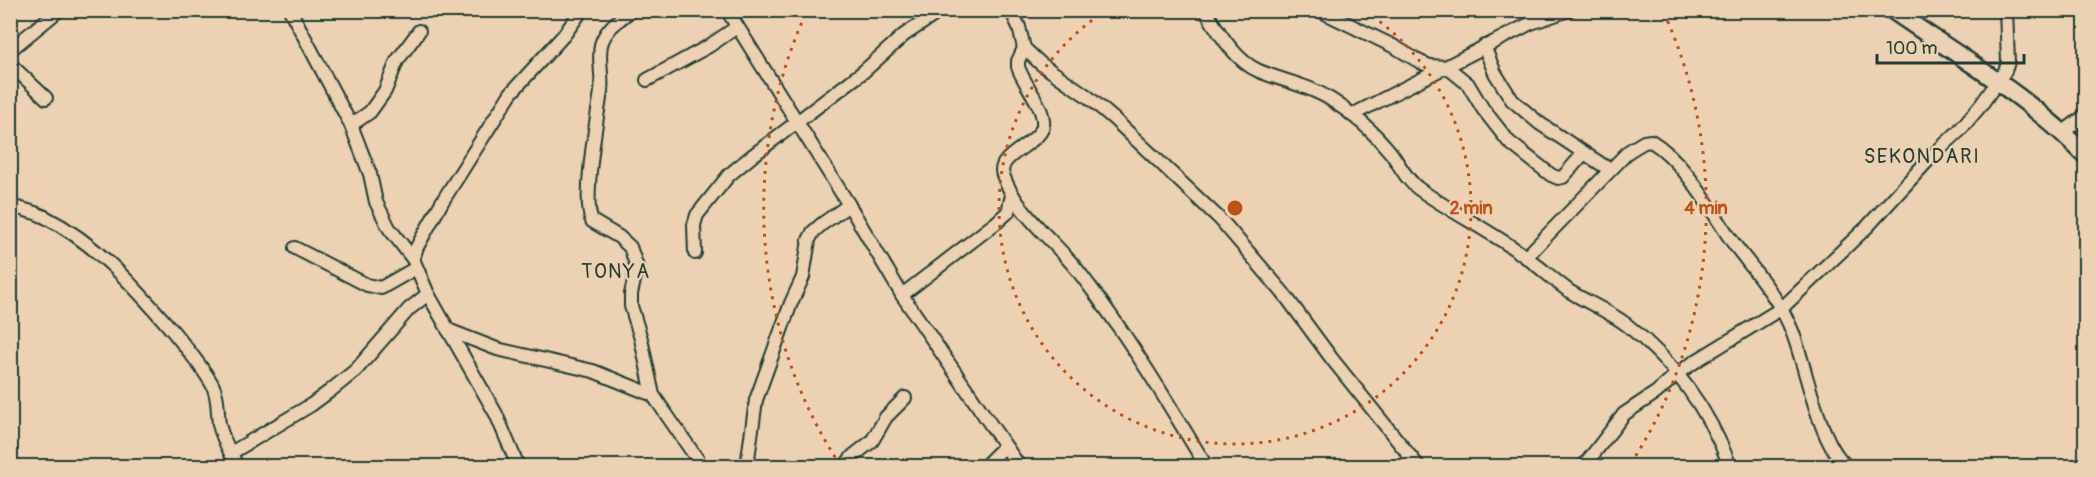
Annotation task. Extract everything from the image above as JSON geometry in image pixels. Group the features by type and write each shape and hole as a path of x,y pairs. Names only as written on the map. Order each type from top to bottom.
{"street":[{"path":"10,50 59,10"},
{"path":"290,10 351,124 370,174 376,202 389,228 414,264 428,294 496,414 518,466"},
{"path":"295,248 367,285 381,288 414,264 417,247 442,202 511,93 564,35 582,10"},
{"path":"631,10 612,26 602,45 601,89 589,198 590,216 592,221 620,237 630,247 637,267 631,294 631,306 642,339 653,395 702,466"},
{"path":"727,10 849,205 902,295 1018,466"},
{"path":"695,253 694,225 697,215 738,167 863,72 904,35 942,10"},
{"path":"1011,10 1019,27 1024,48 1041,64 1114,118 1221,220 1284,294 1332,359 1418,466"},
{"path":"1205,10 1228,44 1246,63 1257,70 1312,89 1330,99 1352,115 1390,152 1417,188 1526,257 1577,296 1627,325 1678,374 1706,416 1730,466"},
{"path":"1319,10 1395,47 1420,62 1430,66 1447,67 1468,84 1483,109 1509,142 1551,175 1558,178 1563,177 1584,153"},
{"path":"1352,115 1531,23 1569,10"},
{"path":"1892,10 1999,82 2062,133 2085,156"},
{"path":"1584,466 1624,414 1657,392 1678,374 1782,308 1867,226 1930,157 1959,131 1999,82 2008,62 2006,10"},
{"path":"647,80 709,46 736,27"},
{"path":"351,124 370,112 385,91 397,61 419,31"},
{"path":"1484,46 1499,81 1512,100 1539,123 1610,171"},
{"path":"1024,48 1018,61 1018,67 1042,113 1043,126 1039,134 1004,162 1001,172 1012,195 1077,269 1115,321 1158,385 1206,466"},
{"path":"10,64 46,98"},
{"path":"2062,133 2085,115"},
{"path":"1526,257 1629,151 1644,142 1651,141 1663,148 1680,166 1782,308 1793,333 1822,426 1834,451 1847,466"},
{"path":"902,295 1008,212 1012,195"},
{"path":"747,466 756,400 791,303 803,277 809,240 813,232 822,224 849,205"},
{"path":"10,206 44,216 87,243 164,321 211,383 216,393 223,438 237,466"},
{"path":"231,453 330,391 356,370 409,309 428,294"},
{"path":"448,330 497,349 593,371 653,395"},
{"path":"845,466 853,456 872,441 886,417 906,398"},
{"path":"985,466 1004,447"}],"district":[{"name":"SEKONDARI","path":"1922,156"},
{"name":"TONYA","path":"616,271"}]}
